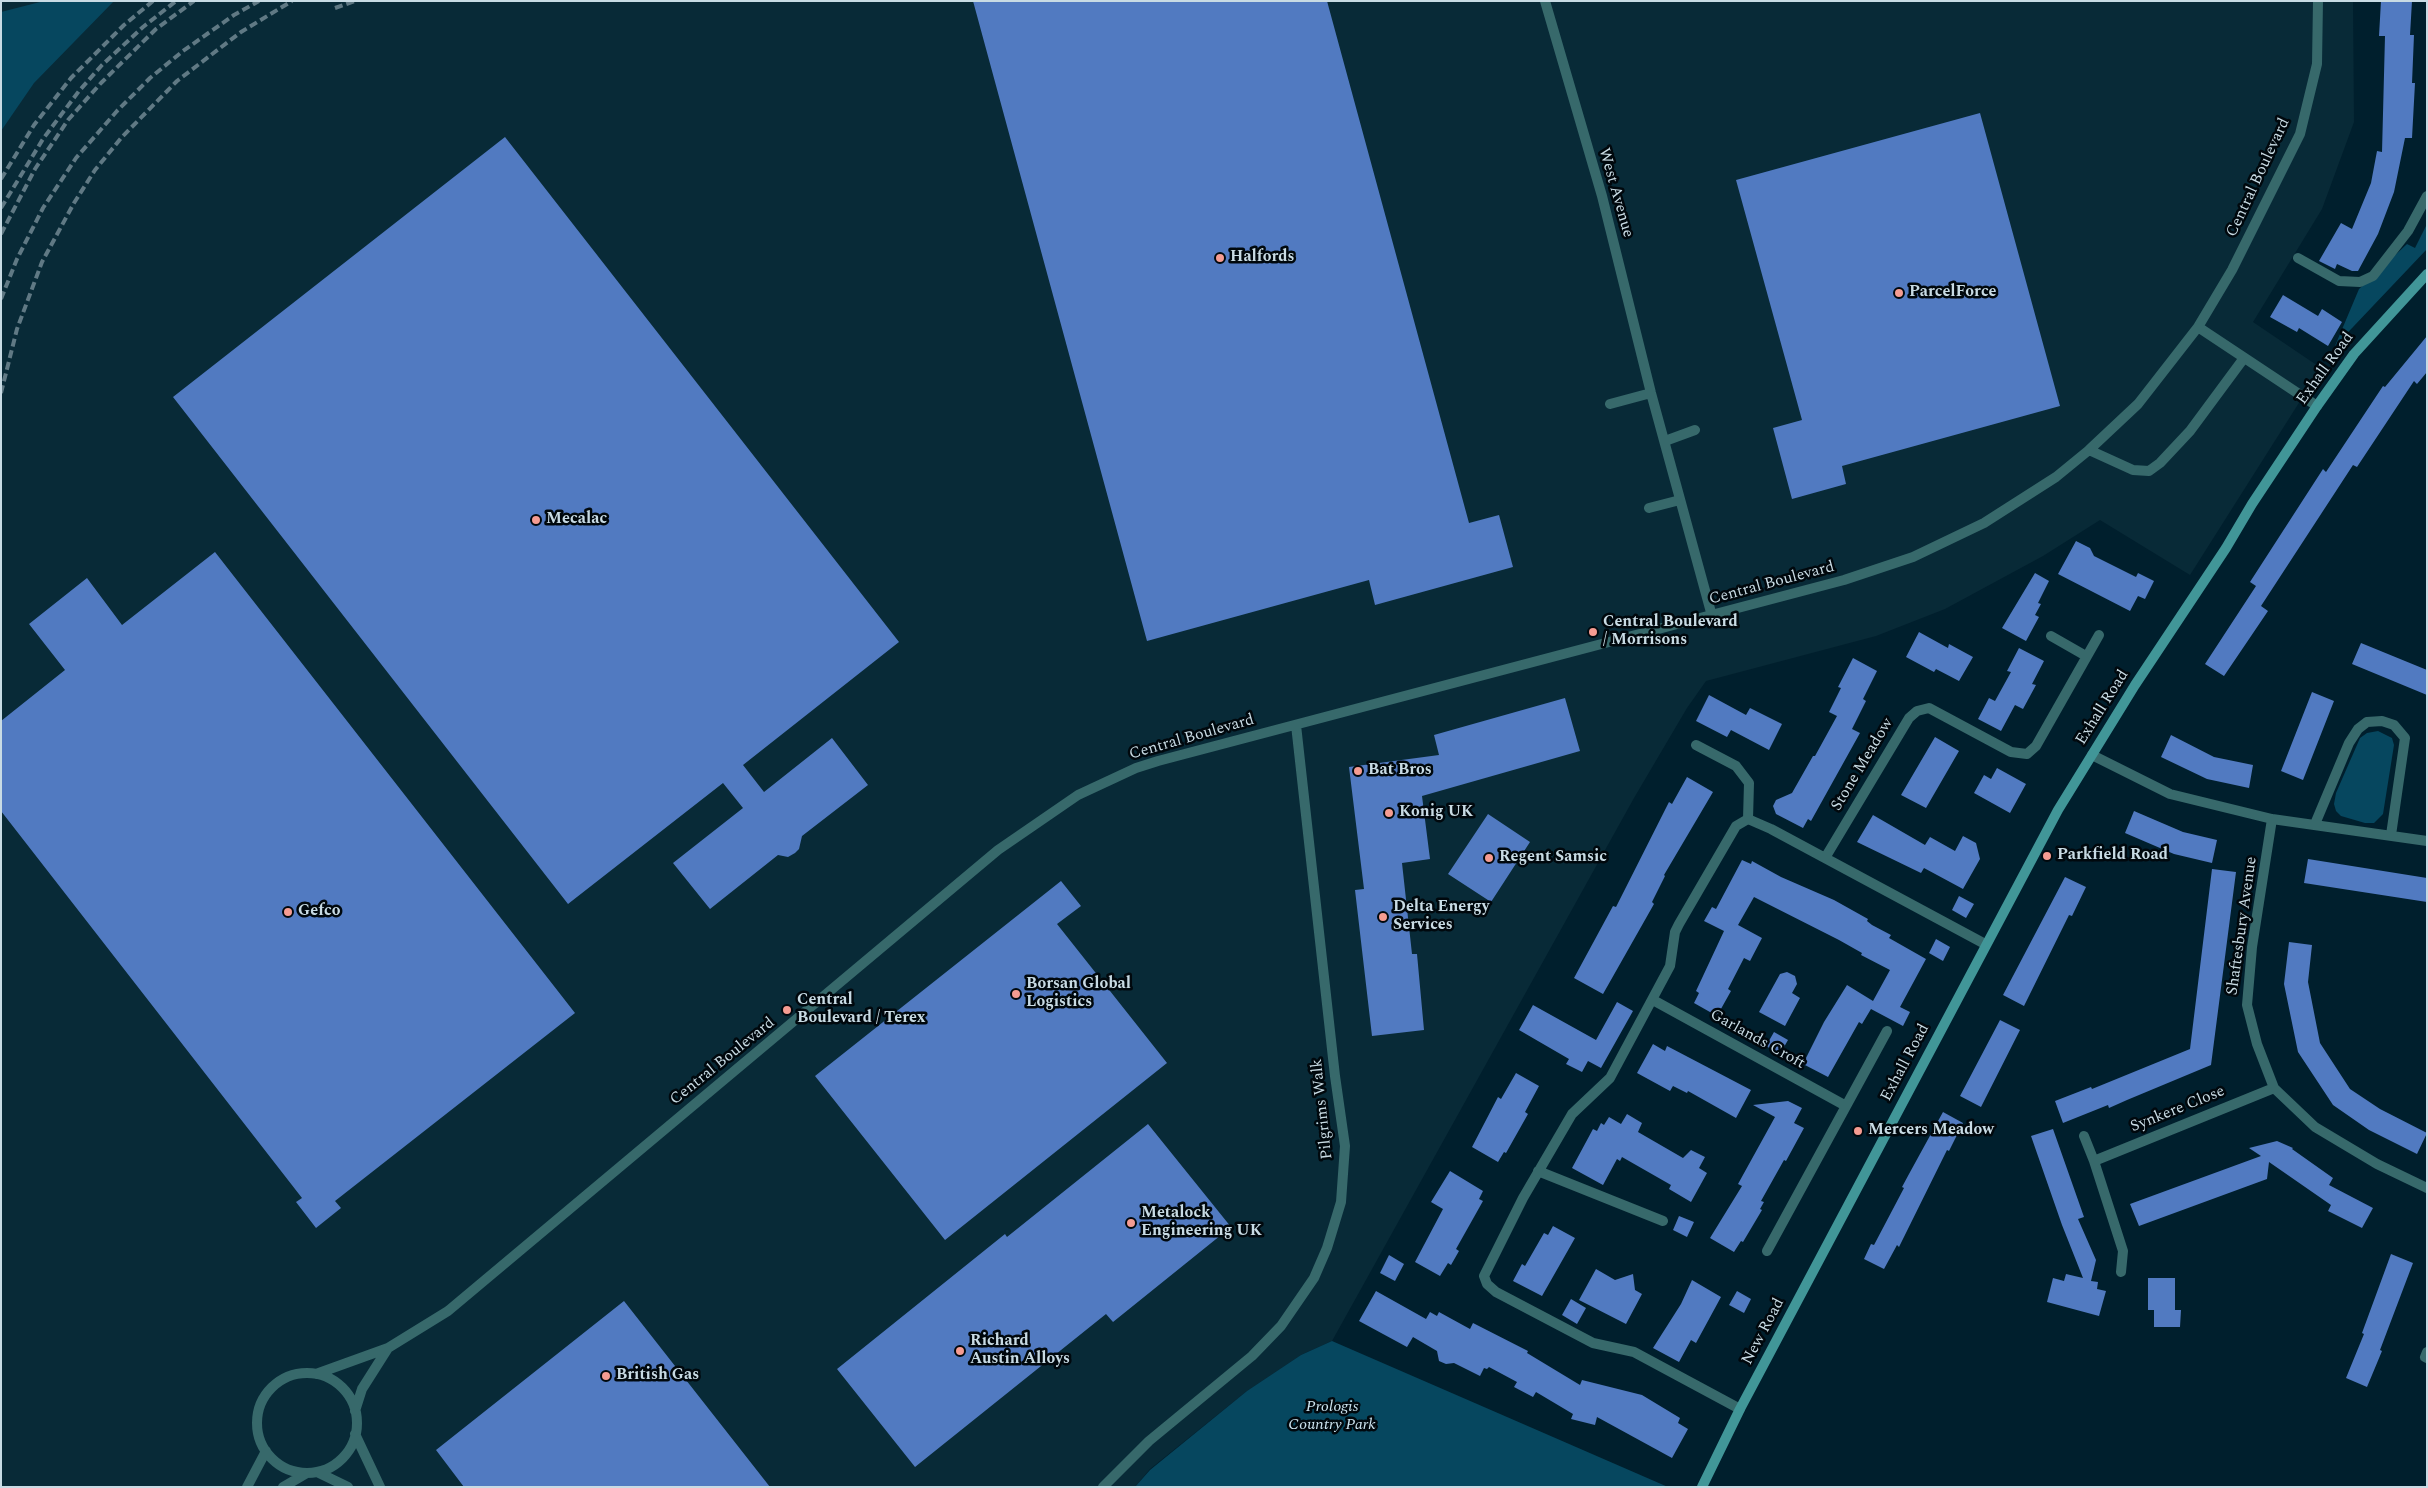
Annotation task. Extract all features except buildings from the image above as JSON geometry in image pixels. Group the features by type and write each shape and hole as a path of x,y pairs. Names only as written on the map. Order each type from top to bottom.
{"street":[{"name":"West Avenue","path":"1545,1 1602,196 1652,394 1712,616"},
{"name":"Central Boulevard","path":"316,1374 388,1348 448,1310 998,850 1078,795 1136,768 1158,761 1497,670 1712,616 1844,580 1913,558 1984,523 2056,477 2089,450 2138,404 2198,327 2232,270 2300,134 2317,64 2318,1"},
{"path":"2298,258 2340,281 2360,282 2373,276 2408,231 2427,196"},
{"name":"Exhall Road","path":"1855,1192 1985,944 2058,810 2092,755 2317,406 2354,354 2427,274"},
{"path":"2198,327 2317,406"},
{"path":"2089,450 2133,470 2149,470 2160,463 2190,431 2244,358"},
{"path":"1610,404 1652,394"},
{"path":"1665,441 1695,430"},
{"path":"1649,508 1680,500"},
{"name":"Stone Meadow","path":"1825,858 1909,718 1917,711 1929,708 2011,752 2027,754 2036,746 2098,635"},
{"path":"2051,636 2086,656"},
{"path":"2315,824 2348,743 2358,729 2367,722 2382,721 2394,725 2405,738 2391,835"},
{"name":"Pilgrims Walk","path":"1103,1487 1149,1441 1252,1356 1281,1326 1314,1278 1327,1248 1341,1202 1345,1146 1335,1076 1296,725"},
{"path":"1696,745 1736,766 1749,783 1748,819"},
{"path":"2092,755 2170,794 2272,819 2427,841"},
{"path":"1748,819 1985,944"},
{"path":"1740,1409 1634,1352 1593,1343 1496,1292 1487,1284 1484,1276 1487,1266 1523,1198 1572,1114 1610,1078 1670,966 1675,932 1679,924 1736,826 1748,819"},
{"name":"Shaftesbury Avenue","path":"2272,819 2252,947 2247,1005 2257,1044 2274,1088 2315,1127 2376,1164 2427,1188"},
{"name":"Garlands Croft","path":"1653,1000 1846,1106"},
{"path":"1768,1250 1887,1031"},
{"name":"Synkere Close","path":"2094,1160 2274,1088"},
{"path":"2084,1136 2094,1160 2123,1251 2121,1272"},
{"path":"1538,1172 1663,1221"},
{"name":"New Road","path":"1702,1487 1740,1409 1855,1192"},
{"name":"Central Boulevard","path":"355,1411 362,1389 388,1348"},
{"path":"2427,1352 2425,1357 2427,1358"},
{"path":"348,1487 312,1473 297,1472 280,1466 266,1451 258,1430 258,1414 268,1391 278,1382 291,1376 316,1374 338,1384 347,1393 355,1411 356,1434 380,1487"},
{"path":"283,1487 332,1466 343,1457 356,1434"},
{"path":"247,1487 266,1451"}],"shaded area":[{"path":"1,1 2353,1 2354,122 2322,209 2253,322 2321,368 2190,575 2100,520 2043,556 1945,609 1876,636 1706,681 1687,708 1634,798 1332,1341 1301,1355 1247,1391 1150,1469 1135,1487 1,1487"}],"green space":[{"path":"44,1 114,1 34,83 1,131 1,12"},
{"path":"2427,224 2427,249 2335,346 2359,289 2407,244 2415,248"},
{"path":"2378,731 2392,738 2394,745 2383,814 2374,823 2365,823 2341,816 2336,811 2334,804 2336,793 2360,738 2367,733"},
{"name":"Prologis Country Park","path":"1332,1341 1668,1487 1135,1487 1150,1470 1247,1391 1301,1355"}],"railway":[{"path":"1,179 34,125 71,78 124,25 153,1"},
{"path":"1,208 43,139 79,91 102,65 143,27 176,1"},
{"path":"1,234 35,169 68,120 101,83 156,29 194,1"},
{"path":"1,299 17,259 43,208 76,158 117,111 150,78 183,51 234,15 259,1"},
{"path":"1,393 17,329 42,262 74,203 95,170 122,137 177,81 241,32 292,1"},
{"path":"335,8 355,1"}],"place":[{"name":"Halfords","path":"1220,258"},
{"name":"ParcelForce","path":"1899,293"},
{"name":"Mecalac","path":"536,520"},
{"name":"Central Boulevard / Morrisons","path":"1593,632"},
{"name":"Bat Bros","path":"1358,771"},
{"name":"Konig UK","path":"1389,813"},
{"name":"Parkfield Road","path":"2047,856"},
{"name":"Regent Samsic","path":"1489,858"},
{"name":"Gefco","path":"288,912"},
{"name":"Delta Energy Services","path":"1383,917"},
{"name":"Borsan Global Logistics","path":"1016,994"},
{"name":"Central Boulevard / Terex","path":"787,1010"},
{"name":"Mercers Meadow","path":"1858,1131"},
{"name":"Metalock Engineering UK","path":"1131,1223"},
{"name":"Richard Austin Alloys","path":"960,1351"},
{"name":"British Gas","path":"606,1376"}]}
